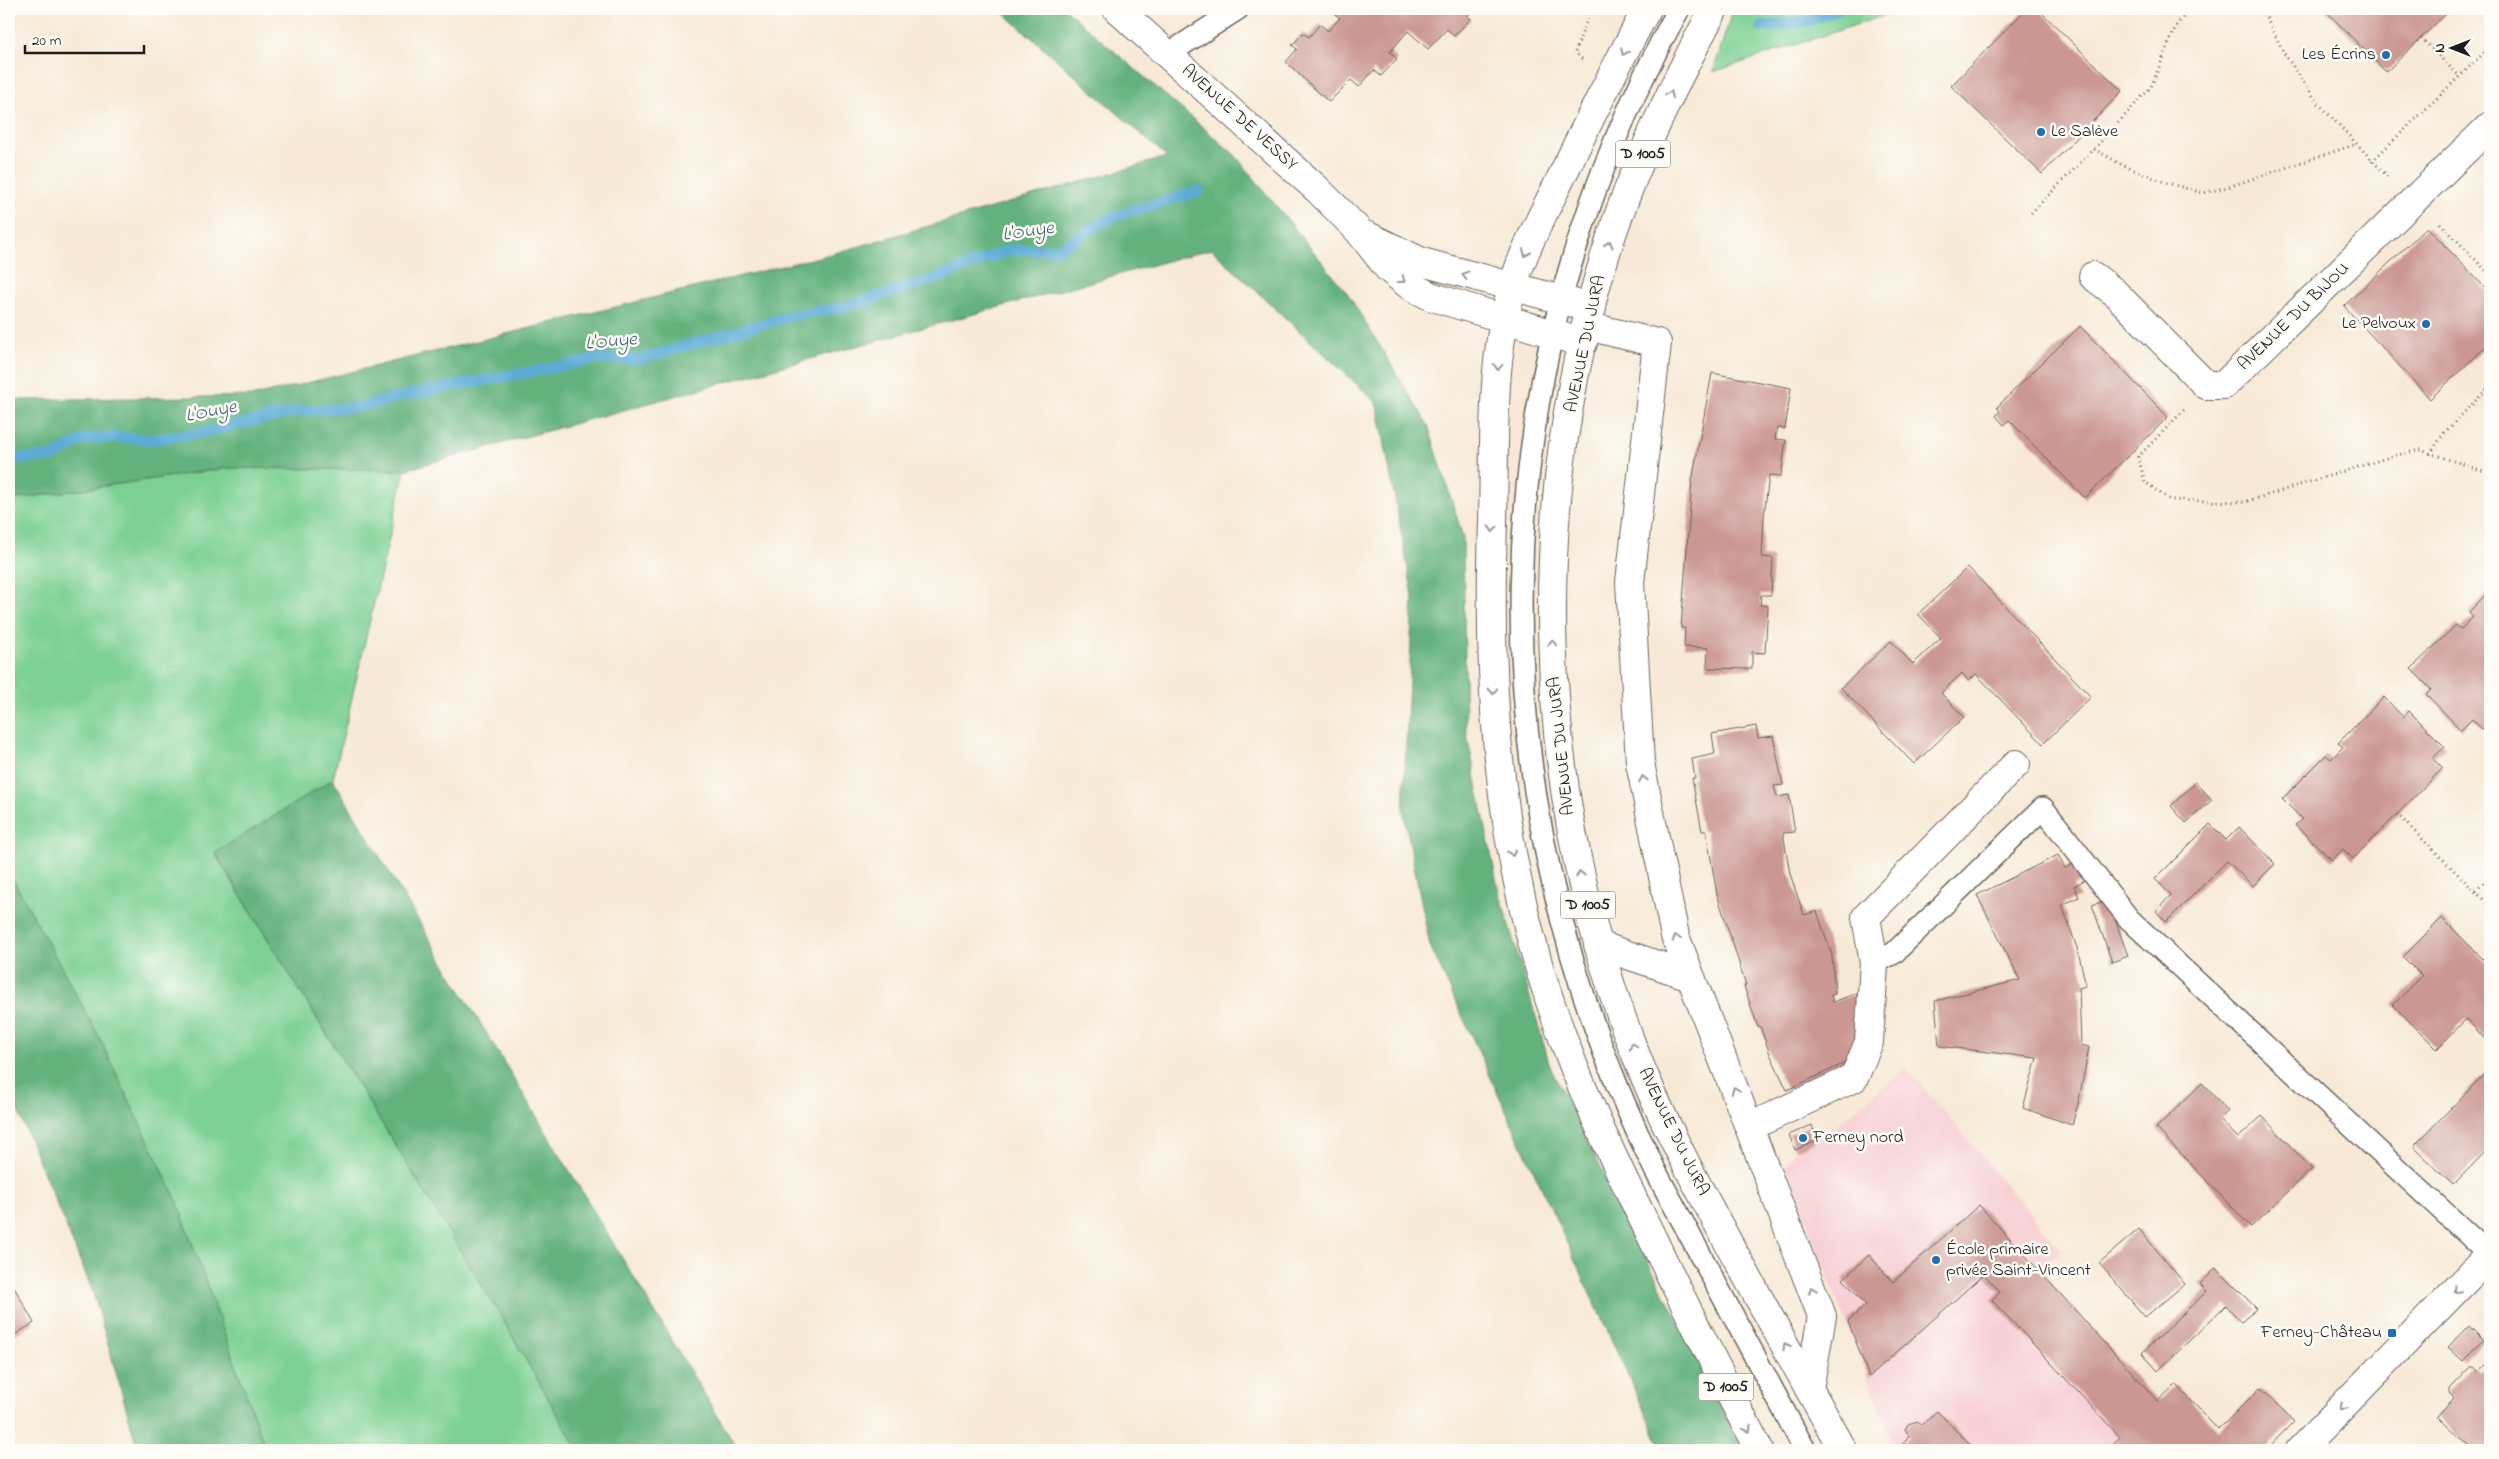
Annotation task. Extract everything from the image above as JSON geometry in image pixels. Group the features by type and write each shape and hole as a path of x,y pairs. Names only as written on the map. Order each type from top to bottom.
{"main road":[{"name":"AVENUE DE VESSY","path":"1116,9 1316,189 1358,230 1388,268 1409,286 1430,296 1553,334 1587,326"},
{"name":"D 1005","path":"1647,9 1552,197 1512,287 1504,318 1498,369 1491,659 1499,773 1524,911 1549,999 1586,1100 1689,1314 1759,1450"},
{"name":"AVENUE DU JURA","path":"1714,9 1684,63 1636,171 1611,239 1587,326 1558,491 1552,620 1554,695 1561,764 1571,832 1598,945 1634,1049 1672,1137 1843,1450"},
{"name":"AVENUE DU BIJOU","path":"2206,386 2224,386 2490,126"},
{"name":"AVENUE DE VESSY","path":"1358,230 1388,248 1422,262 1561,300 1587,326"},
{"path":"2093,276 2114,292 2206,386"},
{"path":"1587,326 1657,344 1630,582 1640,763 1675,936 1822,1316 1809,1389"},
{"path":"1749,1127 1854,1078 1870,1042 1874,963 1866,917 2016,764"},
{"path":"1598,945 1690,976"},
{"path":"2300,1450 2490,1255"}],"lane":[{"path":"1168,54 1238,9"},
{"path":"1679,9 1630,103 1582,231 1561,300 1553,334 1539,400 1530,462 1521,580 1524,704 1536,807 1547,863 1561,922 1586,1006 1634,1126 1805,1450"},
{"path":"1874,963 1894,953 2043,808 2129,919 2490,1255"}],"path":[{"path":"1587,64 1575,52 1591,9"},
{"path":"2031,213 2151,87 2176,26 2187,12 2193,9"},
{"path":"2262,9 2285,55 2318,103 2372,161 2413,201 2438,221 2490,275"},
{"path":"2421,38 2459,76"},
{"path":"2372,161 2490,46"},
{"path":"2094,149 2124,166 2164,182 2203,193 2228,187 2357,144"},
{"path":"2206,386 2138,457 2145,482 2170,500 2245,502 2393,456 2420,450 2490,473"},
{"path":"2430,454 2444,433 2490,386"},
{"path":"2397,814 2490,906"},
{"path":"2476,891 2490,876"}],"shaded area":[{"name":"École primaire privée Saint-Vincent","path":"1906,1067 2061,1250 2039,1270 2158,1401 2218,1430 2260,1388 2294,1421 2266,1450 1896,1450 1785,1168 1795,1150 1818,1141"}],"green space":[{"path":"999,9 1065,9 1235,155 1348,294 1428,425 1463,537 1466,730 1498,888 1551,1069 1743,1450 1650,1450 1661,1447 1430,946 1403,810 1413,596 1377,403 1211,249 405,470 228,468 9,500 9,400 254,396 839,252 1167,157"},
{"path":"1733,9 1904,9 1713,72"},
{"path":"228,468 405,470 333,779 215,854 496,1308 578,1450 266,1450 177,1201 96,1031 9,872 9,500"},
{"path":"333,779 738,1450 578,1450 496,1308 215,853"},
{"path":"9,872 96,1031 177,1201 266,1450 138,1450 93,1292 9,1089"}],"building":[{"path":"1339,9 1382,9 1384,11 1385,9 1474,9 1467,16 1471,19 1454,36 1447,29 1428,49 1408,31 1390,52 1397,59 1381,76 1374,70 1359,87 1351,80 1329,102 1286,62 1297,49 1292,45 1303,33 1309,37 1320,24 1328,31 1340,18 1335,14"},
{"name":"Le Salève","path":"2026,9 2038,9 2122,91 2042,174 1951,86"},
{"name":"Les Écrins","path":"2324,9 2451,9 2386,72"},
{"name":"Le Pelvoux","path":"2427,227 2490,293 2490,343 2430,399 2344,306"},
{"path":"2080,326 2168,417 2085,498 2009,420 2004,425 1996,416 2000,411 1997,407"},
{"path":"1712,373 1791,388 1785,429 1777,428 1775,439 1786,440 1781,476 1769,475 1764,516 1762,557 1773,558 1771,595 1761,595 1760,605 1768,606 1765,653 1752,652 1752,669 1707,668 1708,648 1684,647 1685,628 1681,628 1692,481"},
{"path":"1968,567 2091,697 2043,744 1976,674 1969,681 1962,673 1941,693 1964,717 1914,764 1841,688 1891,641 1913,664 1941,638 1918,614"},
{"path":"2490,590 2490,721 2482,729 2472,719 2461,730 2426,694 2431,689 2411,669 2456,625 2461,629 2473,617 2469,612"},
{"path":"2384,697 2403,717 2409,711 2445,747 2433,758 2443,768 2353,859 2343,849 2332,860 2295,825 2302,819 2282,799 2326,755 2331,759 2343,747 2338,743"},
{"path":"1756,726 1758,738 1773,736 1783,785 1774,786 1777,797 1789,795 1795,832 1783,833 1790,874 1804,915 1817,911 1832,956 1835,994 1831,995 1833,1002 1857,993 1860,1024 1852,1053 1843,1064 1787,1090 1770,1054 1760,1026 1758,1027 1744,986 1746,985 1717,894 1706,831 1702,831 1692,778 1695,778 1692,759 1715,754 1712,734"},
{"path":"2196,782 2212,800 2186,823 2171,806"},
{"path":"2210,824 2226,840 2239,827 2275,864 2253,886 2227,861 2166,922 2156,911 2171,895 2155,879"},
{"path":"2058,855 2065,868 2075,863 2085,880 2074,886 2079,897 2062,905 2078,951 2086,986 2079,988 2081,1045 2089,1047 2079,1100 2072,1125 2023,1108 2037,1058 1939,1046 1935,1001 2020,980 1977,895"},
{"path":"2108,900 2128,956 2112,962 2092,905"},
{"path":"2442,918 2490,966 2490,1044 2466,1019 2437,1049 2393,1005 2422,976 2403,957"},
{"path":"2490,1068 2490,1147 2453,1185 2415,1148 2415,1145"},
{"path":"2202,1083 2228,1111 2220,1119 2238,1138 2262,1116 2312,1169 2251,1227 2156,1128"},
{"name":"Ferney nord","path":"1812,1125 1817,1141 1795,1150 1789,1135"},
{"path":"1979,1205 2158,1401 2176,1384 2218,1430 2260,1388 2294,1421 2266,1450 2106,1450 2120,1437 1992,1300 2000,1292 1984,1274 1869,1377 1848,1321 1866,1305 1843,1279 1869,1255 1893,1282"},
{"path":"2139,1229 2185,1284 2145,1317 2099,1263"},
{"path":"2216,1268 2257,1309 2241,1322 2226,1305 2158,1371 2142,1353 2207,1291 2200,1284"},
{"path":"9,1278 34,1323 9,1338"},
{"path":"2469,1325 2484,1340 2463,1361 2448,1347"},
{"path":"2490,1361 2490,1450 2472,1450 2437,1416 2454,1398 2449,1393 2449,1389 2470,1367 2474,1367 2479,1372"},
{"path":"1937,1411 1975,1450 1896,1450 1910,1437 1905,1429 1908,1424 1918,1421 1921,1425"},
{"path":"9,1439 16,1450 9,1450"}],"waterway":[{"name":"L'Ouye","path":"1762,27 1811,20 1839,9"},
{"name":"L'Ouye","path":"9,459 52,457 84,439 122,437 152,440 205,432 298,411 361,407 407,395 598,359 640,359 791,316 845,307 937,278 1009,250 1058,249 1112,217 1199,191"}],"place":[{"name":"Les Écrins","path":"2386,55"},
{"name":"Le Salève","path":"2041,132"},
{"name":"Le Pelvoux","path":"2426,324"},
{"name":"Ferney nord","path":"1803,1138"},
{"name":"École primaire privée Saint-Vincent","path":"1936,1260"},
{"name":"Ferney-Château","path":"2392,1333"}]}
